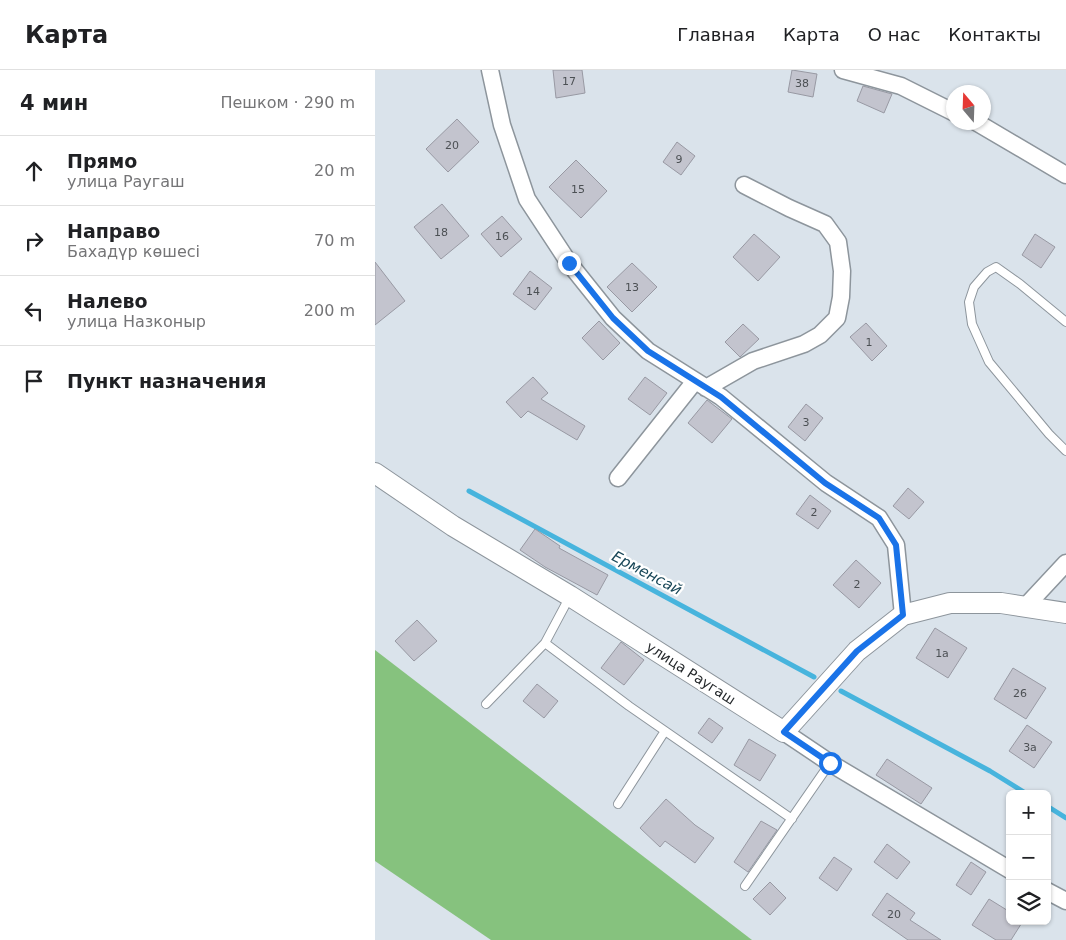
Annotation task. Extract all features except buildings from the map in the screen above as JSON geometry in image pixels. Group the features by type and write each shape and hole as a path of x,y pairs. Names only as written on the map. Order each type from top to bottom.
{"street":[{"path":"489,70 502,124 527,199 569,263 613,318 648,351 721,397 825,483 879,518 896,545 903,615"},
{"path":"843,70 901,86 946,108"},
{"path":"990,130 1066,175"},
{"path":"618,478 700,384 753,361 804,344 820,335 837,318 841,297 842,271 838,242 825,224 744,185"},
{"name":"улица Раугаш","path":"375,473 453,526 570,596 830,763 1006,868"},
{"path":"1025,607 1066,563"},
{"path":"784,732 857,651 903,615 950,602 1001,603 1066,613"},
{"path":"1051,893 1066,901"}],"lane":[{"path":"1066,322 996,267 987,272 974,287 969,302 972,324 989,362 1049,434 1066,451"},
{"path":"487,704 545,643 570,596"},
{"path":"545,643 665,731 792,819"},
{"path":"618,804 665,731"},
{"path":"745,886 830,763"}],"green space":[{"path":"375,650 752,940 491,940 375,861"}],"waterway":[{"name":"Ерменсай","path":"469,491 814,677"},
{"name":"Ерменсай","path":"841,691 990,771 1021,790"},
{"name":"Ерменсай","path":"1051,809 1066,818"}],"route":[{"path":"569,263 613,318 648,351 721,397 825,483 879,518 896,545 903,615 857,651 784,732 830,763"}]}
